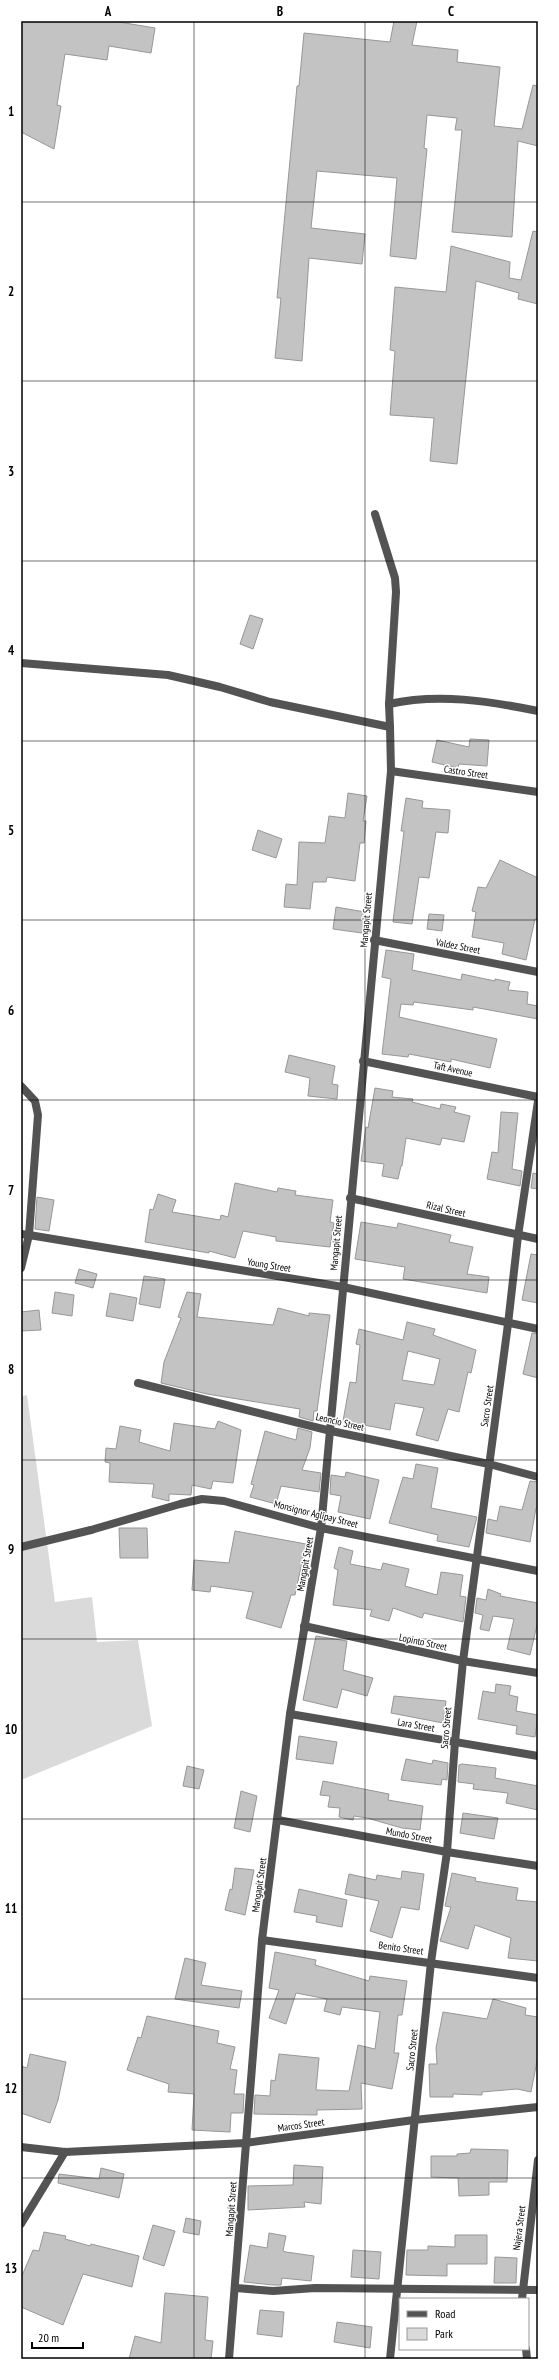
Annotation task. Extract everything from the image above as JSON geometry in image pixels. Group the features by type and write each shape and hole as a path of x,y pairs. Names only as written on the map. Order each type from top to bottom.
{"street":[{"name":"Mangapit Street","path":"230,2359 245,2143 262,1940 290,1714 321,1528 390,771 390,727 388,704 394,648 396,585 375,514"},
{"path":"21,663 168,675 220,687 270,702 390,727"},
{"path":"388,704 412,699 441,698 507,705 538,711"},
{"name":"Castro Street","path":"390,771 538,792"},
{"name":"Valdez Street","path":"374,940 538,972"},
{"name":"Taft Avenue","path":"363,1061 538,1097"},
{"path":"21,1086 35,1101 38,1114 21,1268"},
{"name":"Sacro Street","path":"390,2359 431,1962 447,1852 455,1742 463,1661 508,1324 518,1236 538,1101"},
{"name":"Rizal Street","path":"350,1198 518,1236 538,1239"},
{"name":"Young Street","path":"25,1235 342,1287 508,1324 538,1329"},
{"name":"Leoncio Street","path":"138,1383 331,1431 489,1464 538,1477"},
{"name":"Monsignor Aglipay Street","path":"21,1547 91,1530 160,1509 202,1499 224,1501 321,1528 538,1571"},
{"name":"Lopinto Street","path":"304,1626 463,1661 538,1673"},
{"name":"Lara Street","path":"290,1714 538,1756"},
{"name":"Mundo Street","path":"278,1820 447,1852 538,1866"},
{"name":"Benito Street","path":"262,1940 431,1962 538,1978"},
{"name":"Marcos Street","path":"21,2147 65,2152 245,2143 414,2120 538,2107"},
{"path":"21,2224 65,2152"},
{"name":"Najera Street","path":"522,2298 538,2160"},
{"path":"236,2288 273,2291 315,2288 538,2290"}],"green space":[{"path":"27,1395 55,1602 92,1597 97,1642 138,1640 152,1726 21,1780 21,1397"}],"building":[{"path":"21,21 113,21 155,28 151,53 109,46 107,60 65,54 57,105 61,106 54,149 21,132"},
{"path":"394,21 417,21 412,45 458,50 457,62 500,67 494,126 522,129 533,85 538,86 538,146 518,141 512,237 452,232 462,130 455,130 457,118 427,115 424,148 427,149 416,259 390,256 397,178 317,171 311,228 365,234 362,264 309,258 302,361 275,358 281,298 277,298 297,86 299,86 304,33 390,42"},
{"path":"533,231 538,232 538,304 518,299 519,293 476,281 457,464 430,461 434,418 390,415 395,351 390,350 395,287 446,292 451,246 510,262 509,278 521,280"},
{"path":"250,615 263,619 253,649 240,644"},
{"path":"470,739 489,740 487,766 459,764 458,768 432,762 437,740 469,747"},
{"path":"348,793 367,796 363,821 366,821 364,843 360,843 355,881 327,877 326,882 313,882 310,909 284,907 286,884 297,885 299,842 325,843 329,816 345,818"},
{"path":"406,798 423,801 422,808 450,810 448,833 436,832 429,878 419,877 412,924 393,922 404,831 401,831"},
{"path":"258,830 282,839 276,858 252,850"},
{"path":"500,860 538,878 538,920 535,919 526,960 502,954 504,943 472,937 476,912 472,911 478,887 486,888"},
{"path":"336,907 365,912 362,933 333,929"},
{"path":"429,914 444,915 442,931 427,929"},
{"path":"386,950 414,954 412,970 461,980 462,974 495,981 495,979 510,982 508,990 528,992 527,1004 538,1006 538,1019 473,1007 473,1010 414,1002 413,1005 401,1004 399,1017 497,1039 490,1068 451,1059 451,1062 409,1054 408,1057 382,1054 391,979 382,977"},
{"path":"289,1055 335,1066 332,1084 338,1085 337,1099 308,1096 310,1078 285,1072"},
{"path":"375,1088 393,1091 392,1097 413,1099 412,1102 440,1109 441,1104 456,1107 454,1112 470,1116 464,1142 442,1138 440,1145 406,1138 402,1166 398,1179 382,1176 384,1164 361,1161 366,1127 368,1128"},
{"path":"501,1112 518,1113 512,1169 522,1171 520,1186 487,1179 492,1152 498,1153"},
{"path":"533,1173 538,1174 538,1189 531,1188"},
{"path":"235,1183 277,1192 278,1188 296,1191 295,1195 333,1200 330,1222 334,1223 330,1247 276,1241 276,1237 243,1231 235,1258 209,1251 209,1253 145,1242 150,1209 153,1210 158,1194 176,1200 172,1212 220,1220 221,1215 228,1217"},
{"path":"37,1197 54,1200 49,1231 35,1229"},
{"path":"361,1222 397,1228 398,1223 451,1235 449,1242 473,1247 467,1274 489,1277 487,1293 403,1279 405,1267 355,1259"},
{"path":"531,1254 538,1255 538,1303 522,1300"},
{"path":"79,1269 97,1274 93,1288 75,1283"},
{"path":"144,1276 165,1279 160,1308 139,1304"},
{"path":"55,1292 74,1295 72,1316 52,1313"},
{"path":"187,1292 201,1294 197,1317 273,1325 278,1308 309,1316 309,1313 330,1315 317,1411 314,1411 313,1421 299,1417 300,1409 207,1394 161,1383 164,1362 181,1318 178,1317"},
{"path":"110,1293 137,1298 133,1321 106,1316"},
{"path":"39,1310 41,1330 21,1331 21,1312"},
{"path":"407,1322 435,1329 433,1335 476,1350 471,1373 468,1372 459,1412 448,1409 438,1441 416,1435 424,1408 395,1403 390,1430 343,1421 350,1382 356,1383 360,1345 356,1344 359,1329 403,1340","holes":["408,1351 440,1359 434,1385 402,1380"]},
{"path":"532,1333 538,1334 538,1378 523,1374"},
{"path":"218,1421 241,1430 233,1483 213,1481 211,1489 192,1485 191,1495 169,1494 169,1501 152,1497 154,1484 109,1482 110,1463 105,1462 106,1448 116,1449 120,1426 141,1430 139,1442 170,1451 174,1423 215,1429"},
{"path":"298,1428 312,1432 310,1448 302,1470 321,1473 319,1492 281,1486 276,1504 250,1497 254,1485 251,1484 265,1431 296,1440"},
{"path":"416,1464 438,1468 431,1508 477,1517 469,1547 437,1541 438,1535 389,1523 403,1477 413,1479"},
{"path":"346,1472 379,1480 370,1519 338,1512 341,1496 330,1494 331,1475 345,1477"},
{"path":"530,1481 538,1482 538,1509 536,1508 530,1542 486,1533 488,1519 497,1521 500,1506 522,1510"},
{"path":"119,1528 147,1528 148,1558 120,1558"},
{"path":"235,1531 306,1544 295,1595 291,1595 281,1628 246,1618 253,1592 211,1586 210,1592 192,1590 194,1560 229,1563"},
{"path":"339,1547 353,1551 350,1564 381,1570 383,1563 409,1569 405,1586 437,1595 441,1572 463,1575 460,1596 466,1597 463,1622 424,1613 422,1618 393,1608 389,1621 370,1616 372,1610 333,1605 338,1570 334,1568"},
{"path":"488,1589 501,1594 500,1596 538,1603 538,1621 530,1655 507,1649 514,1619 493,1616 489,1631 480,1629 483,1615 475,1613 477,1598 486,1600"},
{"path":"316,1636 347,1641 343,1670 373,1678 367,1696 342,1689 337,1708 303,1700"},
{"path":"496,1684 511,1686 509,1695 518,1697 516,1711 538,1715 535,1737 516,1734 517,1726 478,1719 483,1691 495,1693"},
{"path":"394,1696 446,1701 443,1723 391,1713"},
{"path":"299,1736 337,1742 333,1764 296,1759"},
{"path":"406,1759 432,1764 433,1760 448,1763 447,1780 442,1779 441,1785 401,1780"},
{"path":"462,1764 496,1768 495,1778 538,1786 538,1810 506,1803 508,1793 473,1789 474,1784 458,1782 459,1765"},
{"path":"187,1766 204,1770 199,1789 183,1786"},
{"path":"323,1781 389,1794 388,1800 423,1806 420,1830 402,1828 367,1818 354,1816 353,1820 339,1817 340,1808 328,1807 330,1796 320,1795"},
{"path":"241,1791 257,1796 250,1832 234,1828"},
{"path":"463,1813 498,1818 494,1839 460,1833"},
{"path":"235,1868 254,1870 245,1915 225,1910 230,1889 232,1890"},
{"path":"402,1871 424,1874 419,1910 401,1907 392,1938 370,1931 379,1901 345,1894 349,1874 376,1880 377,1875 401,1879"},
{"path":"452,1873 476,1878 475,1881 518,1888 516,1900 538,1902 538,1961 508,1958 511,1938 475,1925 468,1949 440,1941 451,1907 445,1906"},
{"path":"299,1889 347,1900 342,1927 316,1922 317,1916 294,1912"},
{"path":"275,1952 316,1960 315,1965 369,1981 370,1976 407,1981 402,2015 398,2015 394,2053 399,2053 392,2089 361,2083 362,2109 317,2110 317,2115 254,2114 255,2095 270,2096 271,2080 275,2081 279,2054 319,2058 316,2090 349,2091 358,2045 375,2049 380,2012 342,2007 340,2015 324,2011 327,1999 296,1993 286,2024 269,2018 279,1990 269,1988"},
{"path":"185,1958 206,1963 201,1985 242,1991 239,2008 175,1999"},
{"path":"493,1999 526,2008 525,2015 538,2017 538,2056 531,2092 517,2089 482,2092 482,2095 453,2094 453,2097 430,2097 429,2064 437,2064 436,2048 443,2012 487,2019"},
{"path":"147,2016 219,2031 217,2043 235,2047 230,2069 237,2070 234,2094 244,2094 243,2113 231,2113 230,2132 192,2130 194,2094 168,2092 169,2084 127,2070 138,2037 141,2038"},
{"path":"30,2054 66,2062 58,2100 50,2123 21,2113 21,2066 27,2068"},
{"path":"471,2149 508,2150 507,2182 489,2182 489,2195 459,2196 458,2178 431,2177 431,2156 457,2156 457,2154 470,2153"},
{"path":"294,2165 323,2167 321,2204 304,2202 305,2207 248,2210 248,2186 293,2185"},
{"path":"101,2168 124,2174 119,2198 58,2183 59,2174 99,2179"},
{"path":"186,2218 201,2221 199,2235 183,2232"},
{"path":"153,2225 175,2231 164,2266 143,2259"},
{"path":"44,2232 66,2236 65,2239 90,2246 91,2244 139,2256 132,2287 83,2274 63,2325 21,2307 21,2278 33,2250 39,2251"},
{"path":"269,2233 286,2236 283,2251 314,2256 311,2281 282,2278 281,2285 244,2282 250,2245 267,2248"},
{"path":"455,2235 487,2235 487,2264 447,2264 447,2276 406,2275 407,2250 428,2250 428,2246 455,2247"},
{"path":"353,2250 381,2252 379,2279 351,2277"},
{"path":"495,2257 517,2258 516,2283 494,2283"},
{"path":"165,2293 208,2297 205,2340 213,2341 211,2359 129,2359 135,2336 161,2343"},
{"path":"260,2310 284,2312 282,2337 257,2334"},
{"path":"337,2322 372,2327 370,2348 334,2342"}]}
